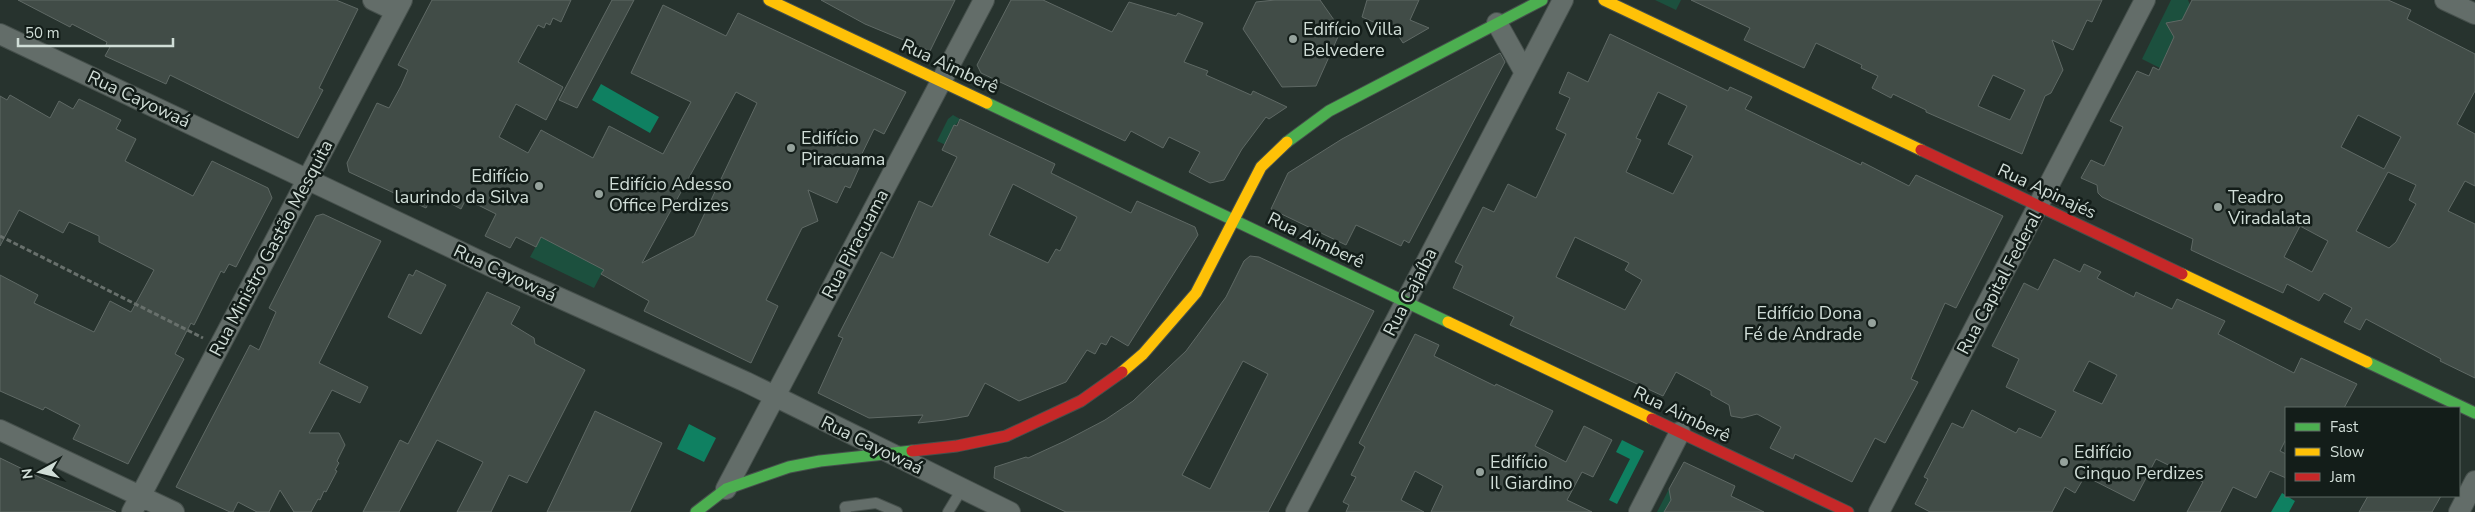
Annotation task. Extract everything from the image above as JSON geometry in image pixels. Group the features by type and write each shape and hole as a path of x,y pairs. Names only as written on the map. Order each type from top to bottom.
{"street":[{"path":"373,0 399,6"},
{"name":"Rua Aimberê","path":"769,0 1848,512"},
{"name":"Rua Piracuama","path":"726,489 984,0"},
{"path":"696,512 726,489 788,468 820,461 957,446 1006,436 1082,401 1112,380 1143,354 1196,293 1261,167 1301,129 1329,111 1542,0"},
{"name":"Rua Cajaíba","path":"1296,512 1563,0"},
{"name":"Rua Apinajés","path":"1604,0 2475,413"},
{"name":"Rua Capital Federal","path":"1879,512 2145,0"},
{"path":"2446,0 2475,14"},
{"name":"Rua Ministro Gastão Mesquita","path":"136,504 399,6"},
{"path":"1497,23 1525,73"},
{"name":"Rua Cayowaá","path":"0,34 522,281 774,396 1010,512"},
{"path":"0,430 136,504 174,512"},
{"path":"1639,512 1680,432"},
{"path":"2459,512 2475,481"}],"lane":[{"path":"948,512 962,489"},
{"path":"846,512 846,507 876,502 897,512"}],"path":[{"path":"0,236 219,347"}],"shaded area":[{"path":"1655,0 1681,0 1676,10"},
{"path":"2171,0 2188,0 2193,11 2181,23 2170,22 2168,26 2174,37 2160,68 2142,59"},
{"path":"601,84 659,117 650,133 592,100"},
{"path":"953,115 960,119 950,133 948,146 937,141 948,119"},
{"path":"541,237 604,269 594,288 530,257"},
{"path":"689,424 716,438 704,462 677,449"},
{"path":"1622,440 1644,451 1617,504 1609,500 1630,459 1616,452"},
{"path":"1669,489 1673,496 1665,512 1657,512"},
{"path":"2282,493 2285,497 2295,501 2289,512 2271,512"}],"building":[{"path":"18,0 336,0 358,9 319,88 323,90 298,138 170,75 166,84 105,56 110,47 106,45 107,42 72,24 70,27"},
{"path":"432,0 571,0 561,22 553,18 550,25 546,23 544,28 538,25 518,62 563,87 546,120 516,104 499,137 528,153 541,130 593,158 609,126 663,154 691,102 631,73 663,5 726,36 738,13 906,92 884,134 874,129 856,166 859,168 850,188 845,186 837,203 808,190 818,221 802,228 766,300 778,306 751,363 644,311 649,301 601,274 604,270 541,237 536,247 516,237 510,248 485,236 496,214 466,199 461,209 433,194 426,208 349,172 347,163 377,103 389,108 401,86 408,70 398,65","holes":["736,92 757,103 694,236 642,263"]},
{"path":"612,0 634,0 577,108 559,100"},
{"path":"821,0 955,0 930,51 865,24"},
{"path":"1011,0 1043,0 1112,32 1129,2 1176,16 1178,13 1203,23 1184,62 1208,71 1206,75 1251,95 1253,91 1287,107 1269,119 1266,117 1242,149 1224,180 1210,183 1189,172 1200,152 1169,137 1163,148 1131,131 1125,141 981,73 977,65"},
{"name":"Edifício Villa Belvedere","path":"1320,0 1341,30 1316,86 1282,87 1243,29 1256,2"},
{"path":"1367,0 1419,0 1410,20 1429,28 1403,43 1396,32 1362,17"},
{"path":"1691,0 2102,0 2092,22 2087,20 2073,50 2052,40 2063,70 2051,93 2045,96 2022,154 1926,112 1926,110 1893,94 1891,98 1872,88 1878,76 1861,68 1862,65 1816,43 1804,68 1744,40 1750,28","holes":["1993,75 2025,90 2010,120 1978,106"]},
{"path":"2192,0 2388,0 2411,10 2407,19 2475,54 2475,91 2457,124 2475,134 2475,186 2465,181 2448,211 2475,224 2475,378 2440,361 2441,359 2366,319 2360,330 2344,322 2352,308 2324,293 2319,301 2287,284 2283,293 2191,250 2193,239 2102,197 2098,193 2097,185 2081,178 2091,160 2104,166 2123,127 2110,121 2137,71 2149,76 2153,67 2159,70 2174,37 2166,23 2182,20","holes":["2358,115 2401,137 2384,169 2341,147","2388,172 2416,185 2409,200 2416,204 2396,242 2389,248 2356,231","2300,226 2328,241 2312,272 2284,257"]},
{"path":"1610,34 1728,91 1730,87 1752,97 1745,109 1861,165 1862,162 1909,186 1916,175 2003,216 1956,308 1945,303 1911,379 1918,382 1885,443 1875,438 1852,482 1795,454 1793,459 1770,448 1781,427 1757,414 1742,418 1731,416 1729,405 1711,395 1711,391 1676,372 1663,396 1510,325 1514,317 1453,288 1463,266 1455,262 1483,207 1494,212 1508,184 1536,198 1566,134 1556,129 1570,98 1559,93 1568,72 1588,82","holes":["1658,92 1687,106 1668,144 1693,156 1673,194 1626,172 1641,140 1636,138","1575,237 1629,263 1625,270 1642,280 1625,310 1556,277"]},
{"path":"1500,53 1505,62 1409,243 1404,240 1401,246 1356,225 1346,245 1271,209 1288,173 1342,139"},
{"path":"10,95 50,118 59,101 73,109 79,99 121,120 116,129 136,139 125,161 193,196 212,161 268,188 272,198 236,267 229,264 224,273 221,271 194,325 191,323 175,354 184,359 128,464 73,439 80,425 45,407 43,410 0,391 0,275 38,295 34,303 94,332 110,301 131,312 154,270 99,242 99,236 69,222 63,233 19,210 0,246 0,96 7,100"},
{"path":"960,119 1055,164 1051,173 1131,213 1137,201 1195,227 1198,235 1128,346 1111,336 1106,345 1101,343 1095,354 1087,350 1066,382 1019,401 985,383 968,416 918,423 923,415 869,418 818,393 843,338 838,336 881,252 893,258 919,201 932,207 957,157 942,150 954,125 957,126","holes":["1013,184 1077,217 1060,251 1056,249 1048,263 989,235"]},
{"path":"323,214 381,241 319,363 368,387 360,403 332,390 309,433 339,433 345,445 337,461 339,463 335,470 337,471 326,492 324,491 320,500 318,499 311,512 294,512 280,490 269,512 257,512 238,502 233,512 230,512 176,487 250,345 259,350 276,312 269,308 316,216"},
{"path":"1250,256 1259,257 1374,311 1268,512 1066,512 994,478 995,467 1028,458 1065,441 1105,420 1133,401 1186,351 1226,297 1244,261","holes":["1243,361 1268,374 1210,489 1182,475"]},
{"path":"2054,259 2080,272 2084,264 2101,272 2097,278 2134,297 2136,292 2172,309 2177,299 2225,321 2218,334 2294,373 2301,358 2357,384 2345,407 2285,407 2285,441 2280,451 2285,454 2285,478 2270,471 2256,498 2233,487 2220,512 2187,512 2203,482 2156,459 2134,501 2085,476 2075,493 2065,487 2052,512 1930,512 1915,504 1928,479 1924,477 1952,423 1963,428 1972,410 2016,433 2019,428 2041,438 2056,411 2006,387 2019,359 1992,346 2024,283 2038,290","holes":["2089,361 2117,375 2102,404 2073,391"]},
{"path":"416,270 446,285 421,334 388,317 409,274 413,276"},
{"path":"487,292 520,307 511,324 534,338 535,344 585,370 527,483 509,475 491,512 457,512 483,462 437,440 399,512 363,512 400,440 408,444"},
{"path":"1415,334 1439,345 1434,356 1495,386 1496,384 1553,411 1535,446 1566,462 1584,426 1612,440 1593,477 1582,472 1567,500 1592,512 1431,512 1443,486 1415,471 1401,500 1424,512 1346,512 1349,505 1343,502 1356,477 1351,475 1365,447 1359,443"},
{"path":"595,411 662,443 630,512 547,512"},
{"path":"0,458 39,477 116,512 0,512"},
{"path":"1684,462 1735,486 1731,496 1764,512 1664,512 1671,500 1669,489"},
{"path":"2367,497 2440,497 2432,512 2359,512"}],"traffic: fast":[{"path":"1287,142 1329,111 1542,0"},
{"path":"987,103 1448,322"},
{"path":"2367,362 2475,413"},
{"path":"696,512 726,489 789,467 820,461 912,451"}],"traffic: slow":[{"path":"769,0 987,103"},
{"path":"1604,0 1921,150"},
{"path":"1122,372 1143,354 1196,293 1261,167 1287,142"},
{"path":"2182,274 2367,362"},
{"path":"1448,322 1652,419"}],"traffic: jam":[{"path":"1921,150 2182,274"},
{"path":"912,451 957,446 1006,436 1081,401 1122,372"},
{"path":"1652,419 1848,512"}],"place":[{"name":"Edifício Villa Belvedere","path":"1293,39"},
{"name":"Edifício Piracuama","path":"791,148"},
{"name":"Edifício laurindo da Silva","path":"539,186"},
{"name":"Edifício Adesso Office Perdizes","path":"599,194"},
{"name":"Teadro Viradalata","path":"2218,207"},
{"name":"Edifício Dona Fé de Andrade","path":"1872,323"},
{"name":"Edifício Cinquo Perdizes","path":"2064,462"},
{"name":"Edifício Il Giardino","path":"1480,472"}]}
